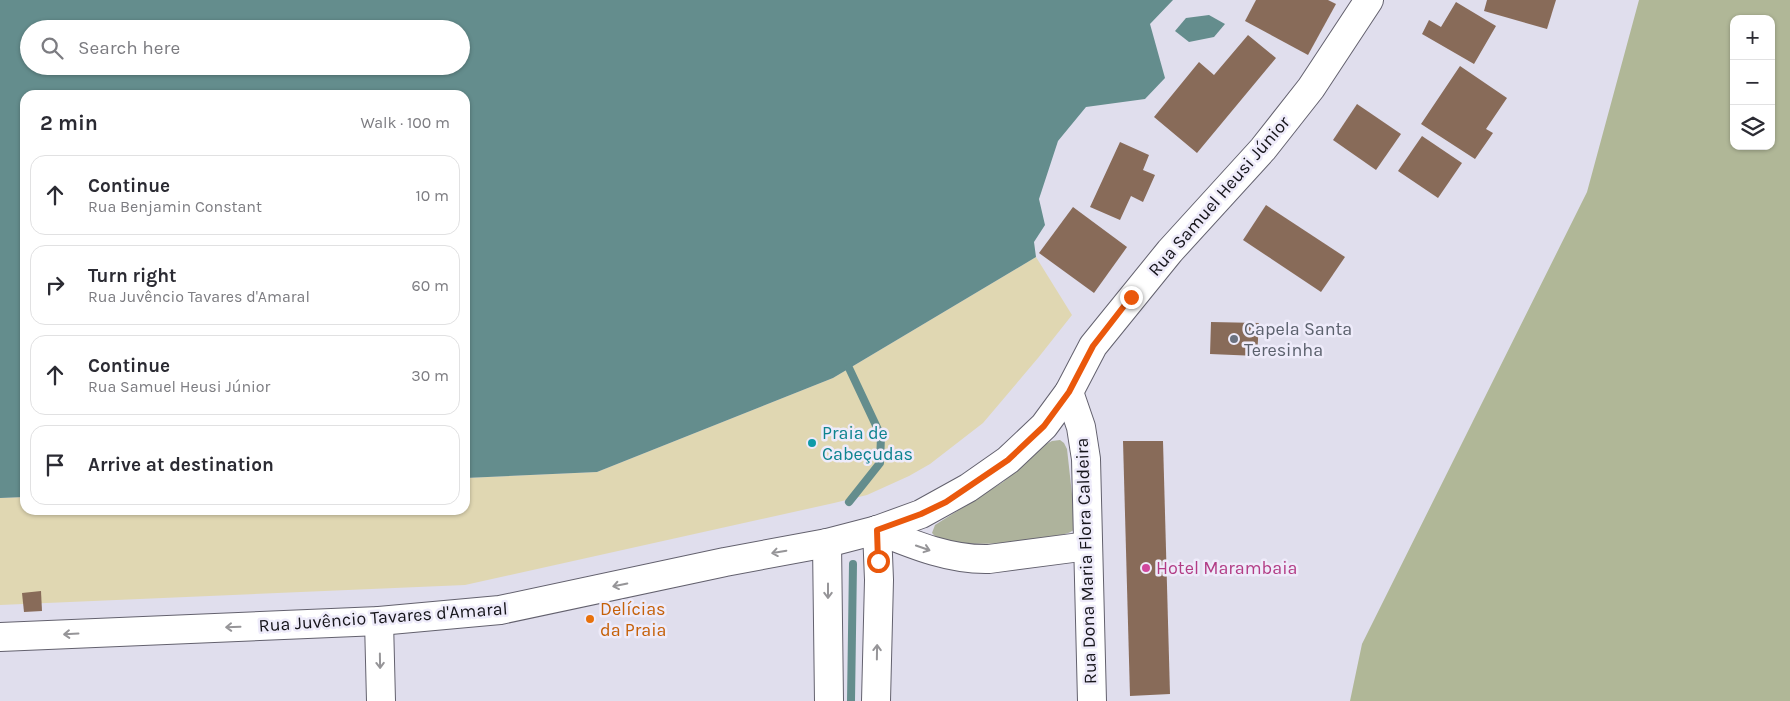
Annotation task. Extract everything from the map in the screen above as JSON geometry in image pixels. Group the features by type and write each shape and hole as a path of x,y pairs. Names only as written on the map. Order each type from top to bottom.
{"street":[{"name":"Rua Samuel Heusi Júnior","path":"1069,392 1093,346 1170,251 1263,149 1311,88 1369,0"},
{"name":"Rua Juvêncio Tavares d'Amaral","path":"0,637 379,621 500,610 725,562 827,543 877,530 921,514 946,502 1008,460 1044,426 1069,392"},
{"name":"Rua Dona Maria Flora Caldeira","path":"1069,392 1081,427 1086,459 1092,701"},
{"path":"876,701 879,580 877,530 924,548 974,560 1088,546"},
{"path":"827,543 828,701"},
{"path":"379,621 381,701"}],"shaded area":[{"path":"0,0 1173,0 1150,24 1165,78 1145,99 1086,107 1058,141 1039,199 1045,225 1034,242 1036,257 833,378 597,472 470,478 470,90 20,90 20,497 0,498"},
{"path":"1639,0 1790,0 1790,701 1350,701 1362,644 1587,192"},
{"path":"1209,15 1225,24 1214,37 1189,42 1175,31 1186,18"},
{"path":"1060,440 1067,449 1075,521 1074,530 1048,538 988,544 968,544 939,540 932,533 935,525 1003,482 1046,444"}],"sand":[{"name":"Praia de Cabeçudas","path":"1036,257 1072,315 983,423 930,464 867,495 465,585 0,605 0,498 20,497 20,515 470,515 470,478 597,472 833,378"}],"building":[{"path":"1256,0 1328,0 1336,4 1308,55 1245,21"},
{"path":"1487,0 1556,0 1547,29 1484,11"},
{"path":"1456,2 1496,26 1474,64 1422,34 1429,20 1441,27"},
{"path":"1248,35 1276,58 1197,153 1154,117 1199,62 1214,75"},
{"path":"1460,66 1507,98 1486,129 1493,133 1475,159 1421,124"},
{"path":"1357,104 1401,134 1376,170 1333,140"},
{"path":"1422,136 1462,163 1438,198 1398,171"},
{"path":"1120,142 1149,155 1143,170 1155,175 1143,202 1131,196 1120,220 1090,207"},
{"path":"1266,205 1345,257 1321,292 1243,240"},
{"path":"1073,207 1127,247 1094,293 1039,253"},
{"name":"Capela Santa Teresinha","path":"1211,322 1259,323 1257,356 1210,354"},
{"name":"Hotel Marambaia","path":"1123,441 1163,441 1170,694 1130,696"},
{"path":"41,591 42,611 24,612 22,593"}],"waterway":[{"path":"849,368 881,436 880,463 849,502"},
{"path":"851,701 853,564"}],"place":[{"name":"Capela Santa Teresinha","path":"1234,339"},
{"name":"Praia de Cabeçudas","path":"812,443"},
{"name":"Hotel Marambaia","path":"1146,568"},
{"name":"Delícias da Praia","path":"590,619"}],"route":[{"path":"878,561 877,530 921,514 946,502 1008,460 1044,426 1069,392 1093,346 1131,297"}]}
